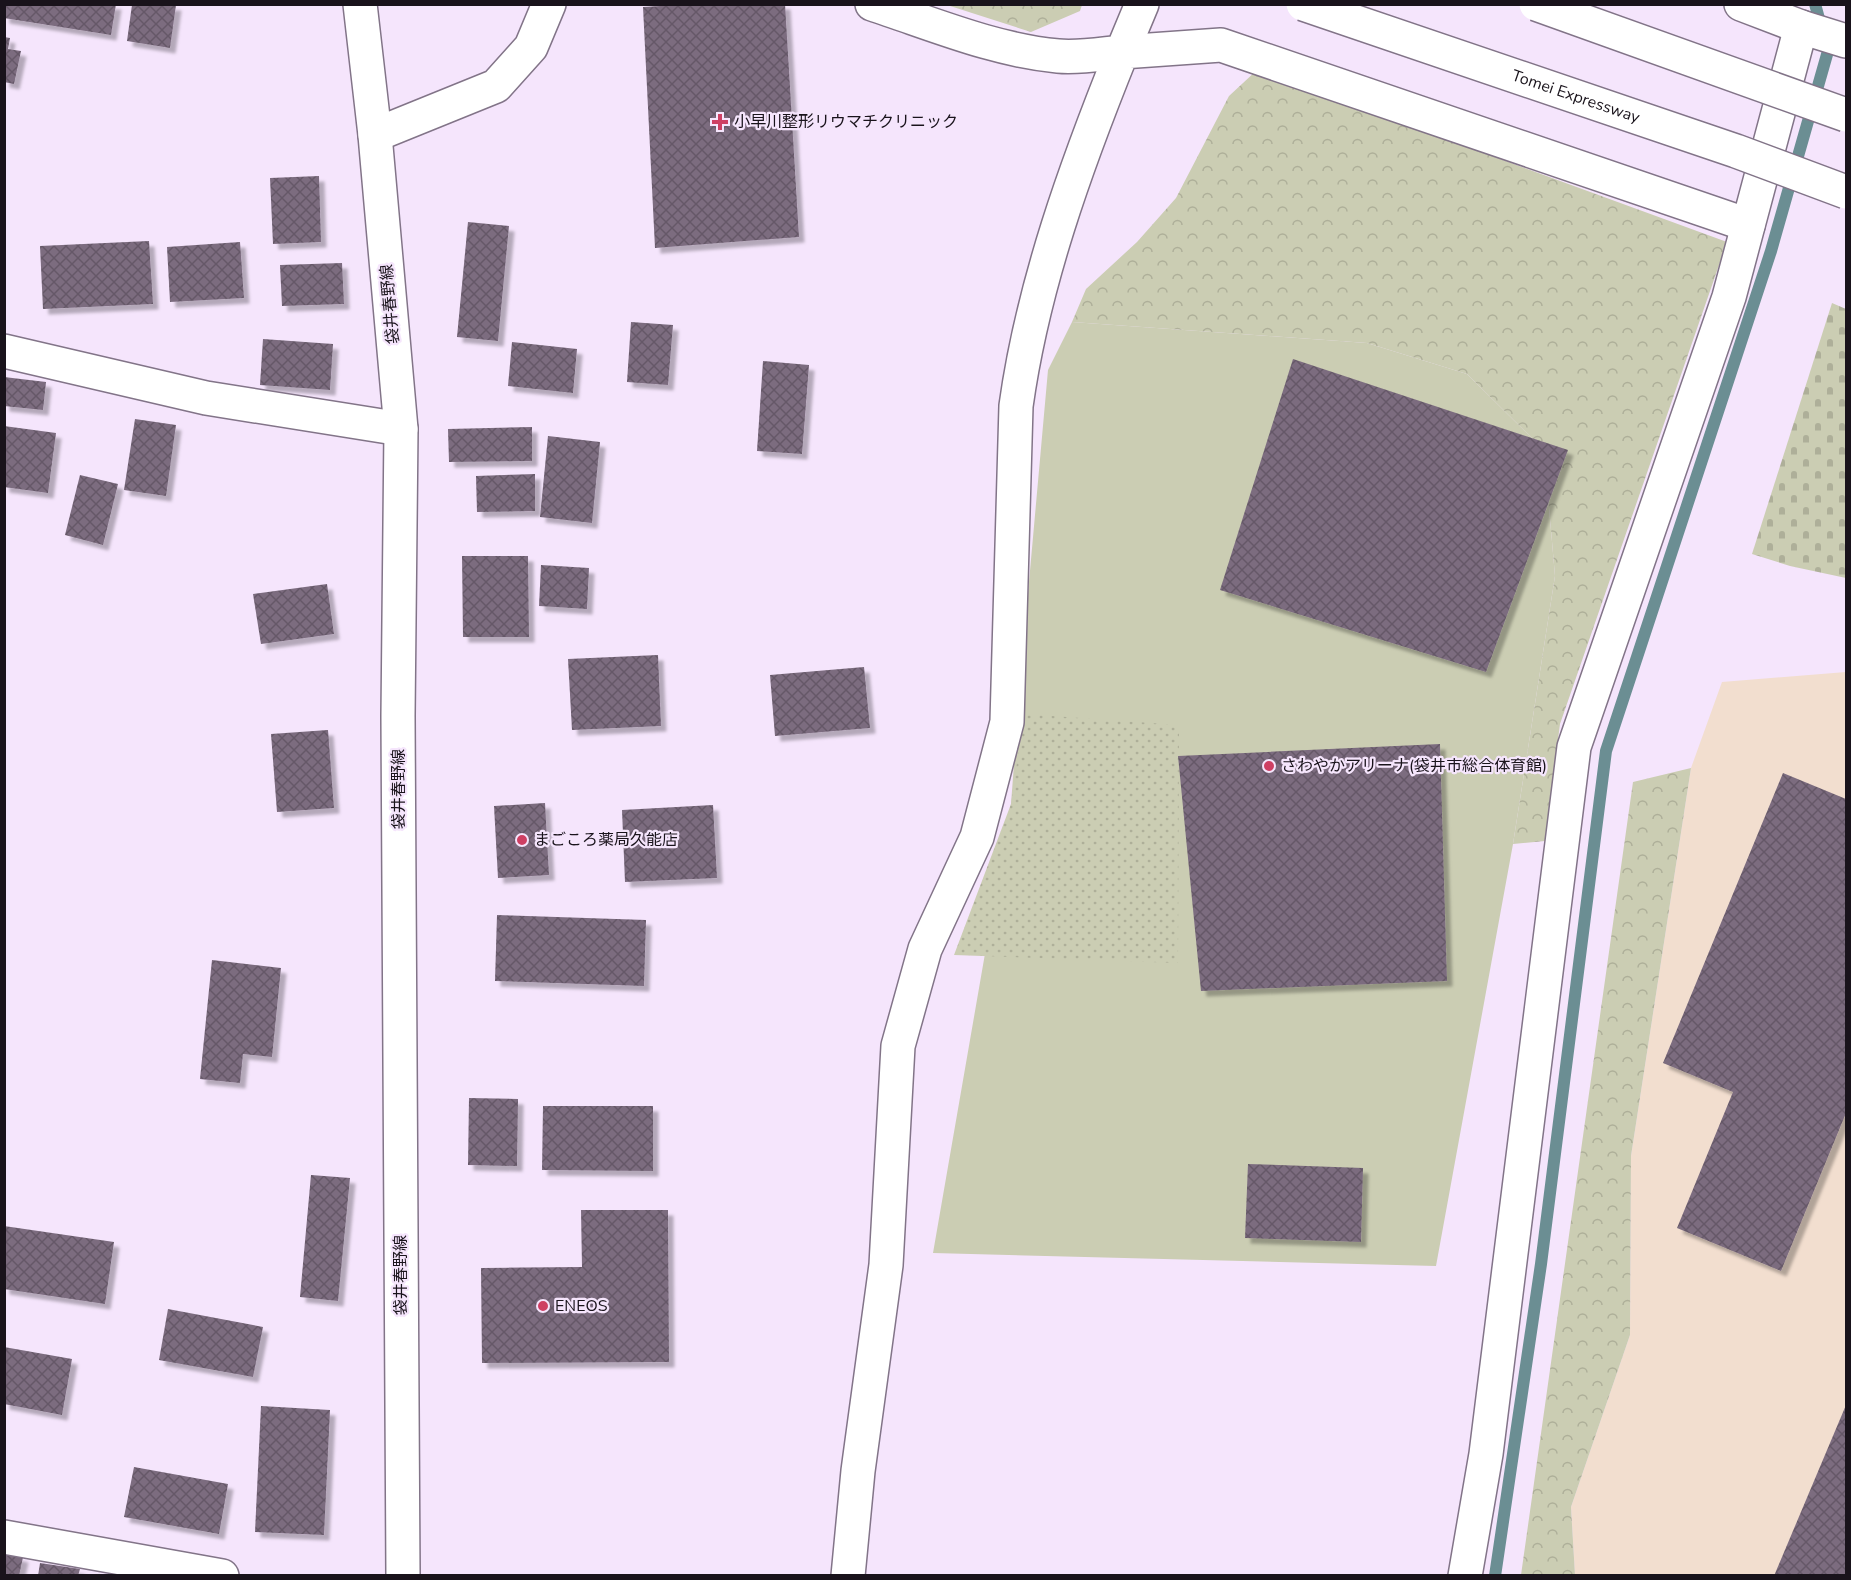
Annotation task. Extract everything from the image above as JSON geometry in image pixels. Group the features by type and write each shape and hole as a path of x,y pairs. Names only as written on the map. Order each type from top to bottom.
{"main road":[{"name":"袋井春野線","path":"360,4 375,135 401,429 398,740 403,1575"},
{"path":"375,135 496,86 531,46 549,4"},
{"path":"872,4 995,44 1033,53 1060,56 1221,45 1748,225"},
{"path":"848,1575 858,1471 885,1265 898,1046 926,949 977,837 1007,722 1016,406 1022,366 1050,249 1101,103 1142,4"},
{"name":"Tomei Expressway","path":"1303,4 1736,151 1846,192"},
{"path":"1536,4 1846,115"},
{"path":"1741,4 1846,41"},
{"path":"1466,1575 1486,1454 1574,747 1725,309 1803,27"},
{"path":"4,351 206,398 401,429"},
{"path":"4,1537 222,1575"}],"shaded area":[{"path":"1846,672 1846,1575 1575,1575 1571,1507 1630,1335 1631,1156 1691,768 1722,682"}],"green space":[{"path":"947,5 1082,5 1080,11 1031,32"},
{"path":"1257,70 1727,242 1560,724 1545,841 1513,844 1555,576 1544,450 1467,374 1367,343 1072,322 1086,289 1137,242 1176,198 1229,96"},
{"path":"1832,303 1846,309 1846,578 1790,566 1752,554"},
{"name":"さわやかアリーナ(袋井市総合体育館)","path":"1072,322 1367,343 1467,374 1544,450 1555,576 1513,844 1436,1266 933,1253 1011,804 1048,370"},
{"path":"1024,714 1179,725 1178,963 954,955 1011,804"},
{"path":"1691,768 1631,1156 1630,1335 1571,1507 1575,1575 1521,1575 1633,782"}],"building":[{"path":"4,4 116,4 111,35 4,18"},
{"name":"小早川整形リウマチクリニック","path":"694,4 785,4 799,237 655,248 643,7"},
{"path":"132,5 176,5 170,48 127,41"},
{"path":"4,37 10,38 8,49 21,51 14,84 4,82"},
{"path":"319,176 321,242 273,244 270,178"},
{"path":"468,222 509,226 498,341 457,337"},
{"path":"149,241 153,304 43,309 40,246"},
{"path":"240,242 244,298 170,302 167,247"},
{"path":"342,263 344,304 282,306 280,265"},
{"path":"631,322 673,325 668,385 627,382"},
{"path":"263,339 333,344 330,390 260,385"},
{"path":"512,342 577,349 573,393 508,386"},
{"path":"1293,359 1568,450 1486,672 1220,590"},
{"path":"763,361 809,365 802,454 757,451"},
{"path":"4,377 46,382 43,410 4,406"},
{"path":"135,419 176,425 166,496 124,490"},
{"path":"4,426 56,433 48,493 4,487"},
{"path":"532,427 532,461 449,462 448,429"},
{"path":"548,436 600,442 592,523 540,517"},
{"path":"535,474 535,511 477,512 476,476"},
{"path":"80,475 118,484 103,545 65,535"},
{"path":"462,556 528,556 529,637 463,637"},
{"path":"541,565 589,568 587,609 539,606"},
{"path":"327,584 334,634 261,644 253,594"},
{"path":"658,655 661,726 572,730 568,659"},
{"path":"864,667 870,728 775,736 770,675"},
{"path":"328,730 334,808 277,812 271,734"},
{"path":"1440,744 1447,981 1201,991 1178,756"},
{"path":"1783,773 1846,799 1846,1113 1781,1271 1677,1228 1733,1092 1663,1063"},
{"name":"まごころ薬局久能店","path":"545,803 549,875 498,878 494,806"},
{"path":"713,805 717,878 625,882 622,810"},
{"path":"497,915 646,920 644,986 495,981"},
{"path":"212,960 281,968 272,1057 243,1054 240,1083 200,1079"},
{"path":"469,1098 518,1099 517,1166 468,1165"},
{"path":"543,1106 653,1106 653,1171 542,1170"},
{"path":"1248,1164 1363,1168 1361,1242 1245,1238"},
{"path":"311,1175 350,1178 338,1301 300,1297"},
{"path":"581,1210 668,1210 669,1362 482,1363 481,1268 582,1267"},
{"path":"4,1226 114,1242 105,1304 4,1289"},
{"path":"168,1309 263,1327 253,1377 159,1360"},
{"path":"4,1347 72,1359 62,1415 4,1404"},
{"path":"1846,1405 1846,1576 1774,1576"},
{"path":"261,1406 330,1410 324,1535 255,1532"},
{"path":"134,1467 228,1484 219,1534 124,1517"},
{"path":"5,1553 23,1557 19,1576 5,1576"},
{"path":"40,1563 80,1569 78,1576 38,1576"}],"waterway":[{"path":"1495,1576 1541,1264 1606,751 1771,251 1828,51 1815,4"}],"place":[{"name":"小早川整形リウマチクリニック","path":"720,122"},
{"name":"さわやかアリーナ(袋井市総合体育館)","path":"1269,766"},
{"name":"まごころ薬局久能店","path":"522,840"},
{"name":"ENEOS","path":"543,1306"}]}
